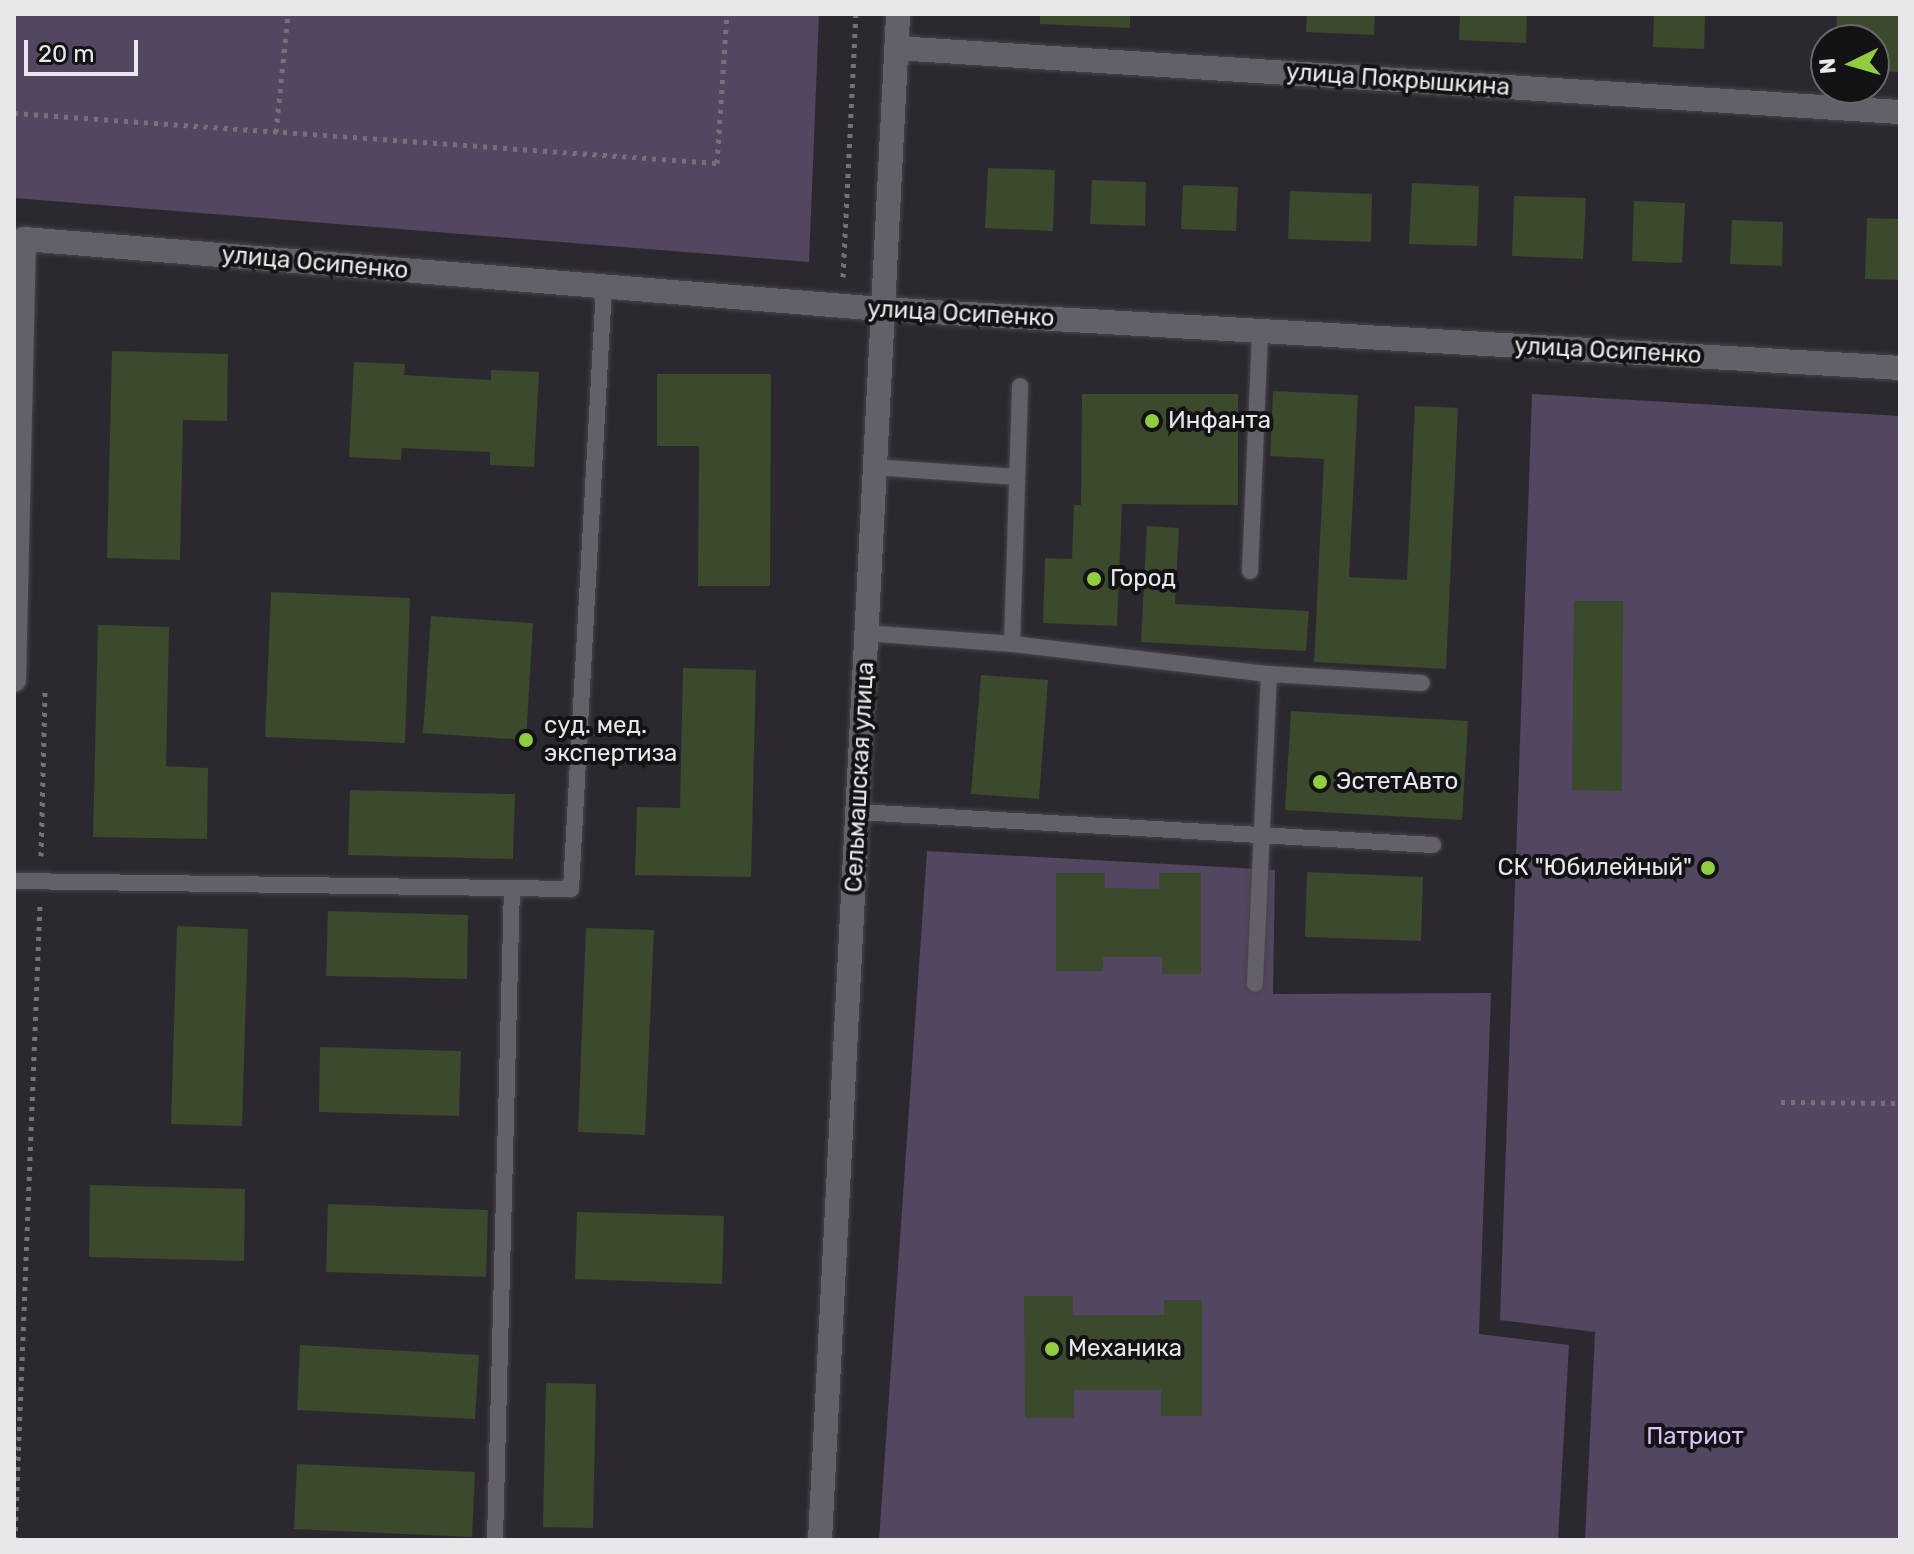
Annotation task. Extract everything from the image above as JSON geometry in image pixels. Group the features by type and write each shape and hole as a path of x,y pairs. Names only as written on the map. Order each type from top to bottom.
{"street":[{"name":"Сельмашская улица","path":"820,1540 898,14"},
{"name":"улица Покрышкина","path":"896,48 1900,112"},
{"name":"улица Осипенко","path":"19,238 881,309 1900,368"},
{"path":"14,680 19,238"}],"lane":[{"path":"14,881 571,889 604,288"},
{"path":"1250,571 1260,331"},
{"path":"1012,644 1020,386"},
{"path":"873,467 1017,477"},
{"path":"866,633 1012,644 1269,674 1422,683"},
{"path":"1255,984 1269,674"},
{"path":"859,812 1433,845"},
{"path":"495,1540 512,888"}],"path":[{"path":"276,132 288,14"},
{"path":"14,113 717,163 727,14"},
{"path":"841,306 856,14"},
{"path":"1781,1102 1900,1103"}],"green space":[{"path":"14,14 819,14 809,262 14,198"},
{"name":"СК \"Юбилейный\"","path":"1532,394 1900,416 1900,1540 1585,1540 1595,1332 1500,1320"},
{"path":"927,851 1275,870 1273,994 1491,993 1479,1334 1569,1345 1558,1540 879,1540"}],"building":[{"path":"1040,14 1130,14 1130,28 1040,24"},
{"path":"1307,14 1375,14 1374,35 1306,32"},
{"path":"1460,14 1527,14 1526,43 1459,40"},
{"path":"1654,14 1705,14 1704,49 1653,47"},
{"path":"1837,14 1900,14 1900,72 1890,72 1890,24 1837,24"},
{"path":"988,168 1055,170 1053,231 985,228"},
{"path":"1092,180 1146,182 1145,226 1090,224"},
{"path":"1412,183 1479,186 1477,246 1409,244"},
{"path":"1183,185 1238,187 1236,231 1181,229"},
{"path":"1290,191 1372,194 1371,242 1288,239"},
{"path":"1514,196 1586,198 1583,259 1512,256"},
{"path":"1634,201 1685,203 1682,263 1632,261"},
{"path":"1867,218 1900,219 1900,280 1865,279"},
{"path":"1732,220 1783,222 1782,266 1730,264"},
{"path":"112,351 228,354 227,421 183,420 180,560 107,558"},
{"path":"354,362 405,364 404,375 491,380 491,370 539,372 534,467 490,465 490,452 402,448 401,460 349,457"},
{"path":"657,374 771,374 770,586 698,586 699,446 657,446"},
{"path":"1273,391 1358,395 1349,577 1407,580 1415,406 1458,408 1446,669 1314,662 1324,459 1270,456"},
{"path":"1082,394 1238,394 1238,505 1122,504 1117,626 1043,623 1045,558 1072,559 1074,505 1081,505"},
{"path":"1147,526 1179,528 1175,604 1309,611 1306,651 1141,642"},
{"path":"271,592 410,598 405,743 265,737"},
{"path":"1574,601 1623,601 1622,791 1572,790"},
{"path":"431,616 533,623 526,740 423,733"},
{"path":"98,625 169,627 166,766 208,768 207,839 93,837"},
{"path":"683,668 756,670 751,877 635,875 637,807 680,808"},
{"path":"981,675 1048,680 1039,799 971,794"},
{"path":"1291,711 1468,721 1462,820 1285,810"},
{"path":"350,790 515,794 513,859 348,855"},
{"path":"1307,872 1423,877 1421,941 1305,937"},
{"path":"1056,873 1105,873 1105,888 1159,889 1159,873 1201,873 1201,974 1162,974 1162,957 1103,957 1103,971 1056,971"},
{"path":"328,911 468,915 467,979 326,976"},
{"path":"177,926 248,929 242,1126 171,1124"},
{"path":"586,928 654,930 645,1135 578,1132"},
{"path":"320,1047 461,1051 459,1116 319,1112"},
{"path":"90,1185 245,1189 244,1261 89,1257"},
{"path":"328,1204 488,1210 486,1277 326,1272"},
{"path":"577,1212 724,1216 722,1284 575,1279"},
{"path":"1024,1296 1073,1296 1073,1315 1164,1315 1164,1300 1202,1300 1202,1416 1161,1416 1161,1390 1074,1390 1074,1418 1025,1418"},
{"path":"300,1345 479,1355 475,1419 297,1410"},
{"path":"546,1383 596,1384 593,1528 543,1527"},
{"path":"297,1464 475,1472 472,1537 294,1529"}],"place":[{"name":"Инфанта","path":"1152,421"},
{"name":"Город","path":"1094,579"},
{"name":"суд. мед. экспертиза","path":"526,740"},
{"name":"ЭстетАвто","path":"1320,782"},
{"name":"СК \"Юбилейный\"","path":"1708,868"},
{"name":"Механика","path":"1052,1349"}],"park label":[{"name":"Патриот","path":"1695,1437"}]}
